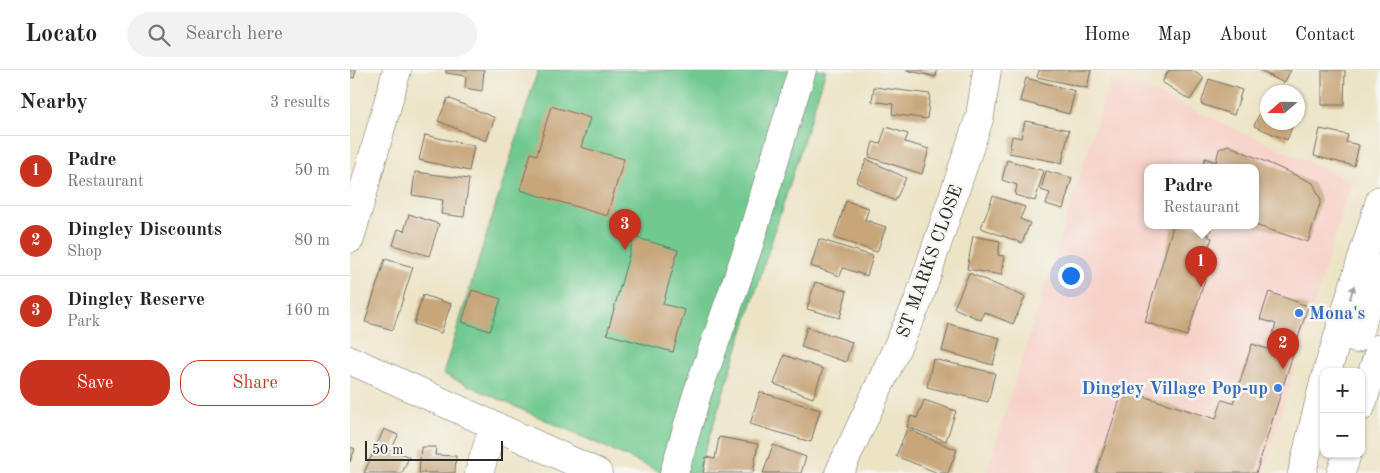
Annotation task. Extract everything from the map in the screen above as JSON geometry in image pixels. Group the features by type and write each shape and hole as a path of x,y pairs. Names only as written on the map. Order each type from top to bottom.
{"street":[{"path":"350,239 397,70"},
{"path":"674,473 697,394 747,251 802,70"},
{"name":"ST MARKS CLOSE","path":"839,473 917,304 980,116 987,70"},
{"path":"1329,368 1380,200"},
{"path":"1345,368 1380,270"},
{"path":"1365,395 1380,348"},
{"path":"350,360 598,473"},
{"path":"1302,470 1320,401"},
{"path":"1365,413 1380,417"},
{"path":"479,473 494,425"},
{"path":"1302,470 1320,431"},
{"path":"1341,473 1346,458"}],"shaded area":[{"path":"1112,74 1352,181 1263,473 986,473"}],"green space":[{"path":"538,70 826,70 698,473 663,473 443,374"}],"building":[{"path":"350,70 356,70 354,78 350,77"},
{"path":"446,70 484,70 482,91 465,88 466,76 446,73"},
{"path":"906,70 937,70 936,77"},
{"path":"1039,70 1091,70 1087,88 1037,77"},
{"path":"1169,70 1191,70 1204,78 1190,100 1162,82"},
{"path":"1259,70 1291,70 1284,83"},
{"path":"1322,70 1345,70 1344,105 1322,105"},
{"path":"1026,78 1075,91 1069,114 1020,101"},
{"path":"1209,79 1242,90 1234,115 1201,104"},
{"path":"874,87 930,94 927,119 892,114 893,104 872,101"},
{"path":"448,98 495,118 486,141 438,121"},
{"path":"551,106 590,118 581,147 624,159 607,216 520,190 531,153 537,155"},
{"path":"1260,112 1260,129 1254,126"},
{"path":"1025,121 1069,130 1062,163 1009,153 1012,136 1021,138"},
{"path":"886,127 908,134 905,142 929,149 922,174 869,157 873,142 880,144"},
{"path":"1320,129 1348,135 1346,142 1359,145 1354,166 1314,156"},
{"path":"1263,130 1291,130 1287,140"},
{"path":"425,135 474,146 469,171 419,160"},
{"path":"1228,145 1313,183 1321,200 1308,242 1259,226 1259,164 1203,164 1205,158 1216,162 1219,149"},
{"path":"867,159 906,178 895,201 856,182"},
{"path":"1007,160 1044,171 1035,201 1015,195 1017,185 1002,180"},
{"path":"1046,171 1072,178 1063,209 1046,204 1050,193 1041,190"},
{"path":"415,172 469,179 464,217 441,214 443,200 412,195"},
{"path":"993,196 1025,207 1020,219 1030,223 1022,243 981,228"},
{"path":"846,201 869,208 865,220 886,227 877,252 834,238"},
{"path":"409,214 439,224 429,256 393,245 398,229 404,231"},
{"path":"1172,229 1211,229 1208,236 1212,238 1208,249 1212,251 1208,263 1210,264 1187,336 1145,322"},
{"path":"973,236 1000,241 998,255 1004,256 1001,275 967,269"},
{"path":"634,237 678,250 663,304 685,310 673,352 607,334"},
{"path":"819,239 873,256 867,276 843,268 840,276 811,266"},
{"path":"385,259 413,267 393,330 365,322"},
{"path":"969,273 1025,297 1013,324 984,312 981,320 954,308"},
{"path":"815,282 847,291 840,318 807,309"},
{"path":"472,290 501,299 490,331 462,322"},
{"path":"1269,292 1308,306 1256,473 1096,473 1123,390 1216,419 1222,400 1233,403 1252,344 1268,349 1276,324 1260,319"},
{"path":"423,295 451,304 441,333 414,324"},
{"path":"949,324 1000,338 993,365 942,351"},
{"path":"807,327 852,342 846,362 801,347"},
{"path":"784,355 823,369 813,398 774,384"},
{"path":"933,359 995,373 988,402 927,387"},
{"path":"760,392 820,410 811,442 750,424"},
{"path":"924,400 956,411 946,441 907,427 911,416 917,418"},
{"path":"384,429 398,435 392,449 409,457 402,473 364,473"},
{"path":"907,429 957,450 948,473 938,473 896,456"},
{"path":"719,437 758,444 753,473 703,473 706,457 715,459"},
{"path":"773,445 806,457 801,473 763,473"},
{"path":"350,447 355,449 350,462"},
{"path":"421,447 436,447 435,455 456,456 455,473 419,473"}],"place":[{"name":"Dingley Reserve","path":"625,250"},
{"name":"Padre","path":"1201,287"},
{"name":"Mona's","path":"1299,313"},
{"name":"Dingley Discounts","path":"1283,369"},
{"name":"Dingley Village Pop-up","path":"1278,388"}]}
